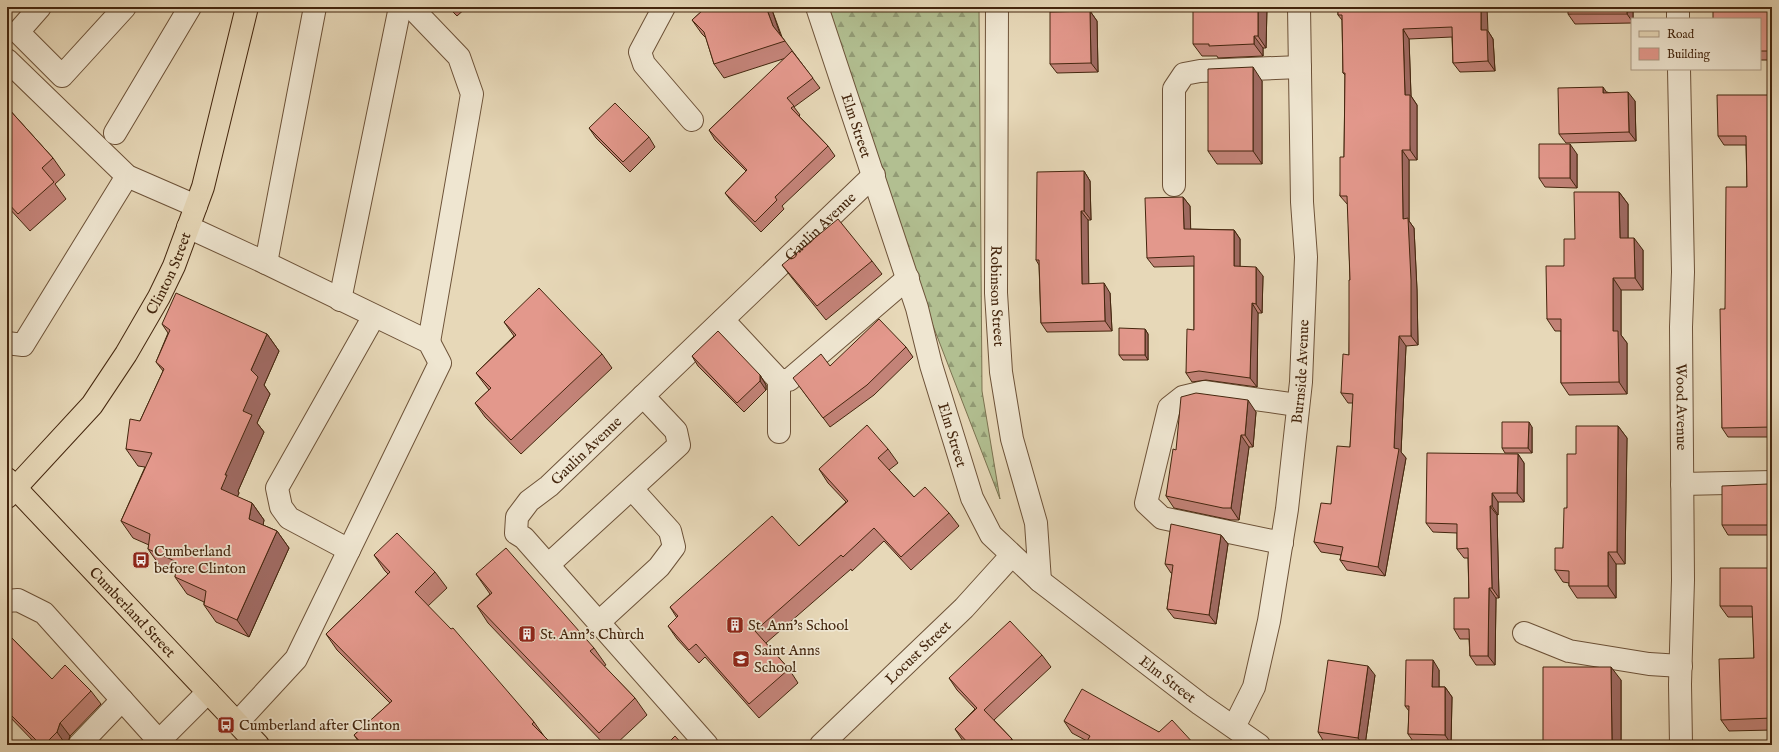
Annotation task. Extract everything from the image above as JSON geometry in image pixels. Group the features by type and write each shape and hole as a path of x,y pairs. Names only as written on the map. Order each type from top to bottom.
{"main road":[{"name":"Clinton Street","path":"10,488 92,405 126,354 162,291 174,266 203,187 247,7"},
{"name":"Cumberland Street","path":"10,488 258,745"}],"street":[{"path":"40,7 18,32 62,76 125,7"},
{"path":"114,133 190,7"},
{"path":"266,263 316,7"},
{"path":"340,300 400,7"},
{"path":"411,7 459,57 472,94 429,342"},
{"path":"664,7 640,52 644,64 692,120"},
{"name":"Elm Street","path":"817,7 918,308 931,365 972,498 991,535 1011,556 1040,581 1200,704 1259,745"},
{"name":"Robinson Street","path":"997,7 996,293 1000,372 1012,439 1036,523 1040,581"},
{"name":"Burnside Avenue","path":"1234,727 1254,687 1269,621 1287,509 1300,382 1306,257 1302,202 1299,7"},
{"path":"1678,7 1678,18"},
{"path":"7,60 127,176 196,206"},
{"path":"1174,185 1174,89 1184,74 1200,71 1300,67"},
{"name":"Wood Avenue","path":"1679,70 1683,272 1681,327 1683,580 1681,745"},
{"name":"Gaulin Avenue","path":"707,745 524,538 516,533 517,516 529,500 549,486 874,175"},
{"path":"7,343 23,345 127,176"},
{"path":"188,227 429,342 440,363 296,659 237,723"},
{"path":"779,380 789,380 908,278"},
{"path":"349,550 289,518 281,507 277,488 374,316"},
{"path":"723,320 779,380 779,432"},
{"path":"1282,543 1162,518 1146,503 1169,408 1183,397 1204,392 1297,405"},
{"path":"548,565 679,445 676,431 643,396"},
{"path":"1682,484 1772,482"},
{"path":"599,622 659,567 674,547 670,531 632,489"},
{"name":"Locust Street","path":"821,745 964,608 1011,556"},
{"path":"7,601 18,600 44,614 122,700 157,743 208,692"},
{"path":"1524,633 1569,651 1649,664 1681,666"},
{"path":"79,745 122,700"}],"green space":[{"path":"822,7 979,7 982,391 1000,499 901,243"}],"building":[{"path":"700,7 766,7 773,26 785,41 714,64 704,32 692,20 703,10"},
{"path":"1193,7 1258,7 1258,36 1254,36 1254,44 1209,46 1209,44 1193,44"},
{"path":"1338,7 1481,7 1481,30 1487,30 1488,61 1453,63 1452,27 1403,29 1405,95 1410,95 1410,150 1402,150 1403,219 1408,218 1411,280 1411,336 1399,336 1394,448 1399,449 1378,567 1340,560 1343,547 1314,542 1321,503 1331,504 1337,446 1350,447 1353,394 1341,393 1343,354 1349,355 1350,280 1347,196 1340,196 1340,157 1344,157 1345,73 1343,73 1342,15 1338,15"},
{"path":"1568,7 1627,7 1627,14 1568,14"},
{"path":"1713,7 1772,7 1772,51 1761,51 1761,18 1713,18"},
{"path":"1090,11 1091,63 1050,64 1050,12"},
{"path":"792,51 813,78 787,98 794,106 791,108 828,146 775,197 777,200 755,222 725,193 747,170 709,130"},
{"path":"1253,67 1253,151 1208,151 1208,69"},
{"path":"1603,87 1603,93 1628,92 1629,132 1559,134 1558,88"},
{"path":"1717,95 1772,95 1772,427 1722,428 1720,309 1725,309 1726,187 1747,187 1746,136 1718,136"},
{"path":"615,103 649,137 623,162 589,128"},
{"path":"7,107 53,158 42,168 54,182 18,214 7,202"},
{"path":"1539,144 1570,144 1570,178 1539,178"},
{"path":"1084,171 1084,211 1081,211 1082,284 1104,283 1105,321 1041,323 1039,260 1036,260 1037,172"},
{"path":"1574,192 1619,192 1620,238 1634,238 1635,278 1613,278 1613,331 1618,331 1619,382 1561,383 1561,319 1547,319 1546,266 1564,266 1564,239 1575,239"},
{"path":"1183,197 1184,229 1234,230 1234,266 1256,267 1256,304 1252,303 1250,378 1199,371 1186,373 1187,329 1194,330 1194,256 1147,258 1145,198"},
{"path":"838,219 872,261 817,306 782,265"},
{"path":"539,288 602,354 511,440 475,403 491,388 476,373 516,335 504,322"},
{"path":"176,293 267,334 251,370 258,377 243,411 252,415 225,475 227,475 221,489 252,503 249,519 277,531 237,620 204,605 206,591 175,577 177,562 148,549 150,534 121,521 152,453 126,449 130,419 140,421 164,369 156,362 170,330 162,324"},
{"path":"879,319 906,347 867,385 823,418 793,378 821,354 830,366"},
{"path":"1119,328 1145,329 1145,355 1119,355"},
{"path":"718,331 760,375 760,381 737,403 692,356"},
{"path":"1196,393 1248,400 1245,435 1241,435 1231,508 1223,508 1166,496 1173,449 1176,450 1181,397"},
{"path":"1502,422 1529,422 1528,448 1502,448"},
{"path":"867,425 888,449 878,458 914,497 925,487 949,513 901,557 874,528 843,557 841,555 755,631 789,669 749,704 696,644 689,650 668,626 678,616 670,607 772,516 799,546 848,501 819,469"},
{"path":"1576,426 1618,426 1617,552 1608,552 1608,586 1569,586 1569,571 1555,570 1555,548 1563,548 1564,508 1567,508 1567,454 1576,454"},
{"path":"1427,453 1518,454 1517,493 1492,493 1492,506 1490,506 1492,588 1489,588 1488,656 1470,656 1469,629 1454,629 1454,598 1469,598 1468,548 1457,549 1457,524 1426,523"},
{"path":"1768,484 1768,499 1772,498 1772,525 1722,525 1722,486"},
{"path":"1171,524 1221,535 1209,615 1167,609 1173,565 1165,564"},
{"path":"397,533 435,572 415,592 451,629 453,628 534,722 532,724 553,745 363,745 354,735 392,701 326,634 390,572 374,555"},
{"path":"506,548 594,648 590,651 635,698 599,733 477,606 492,593 476,574"},
{"path":"1720,568 1772,568 1772,718 1721,720 1719,659 1754,658 1752,606 1720,606"},
{"path":"1010,621 1042,655 984,710 1012,739 1007,743 1009,745 970,745 955,729 977,708 949,678"},
{"path":"7,633 52,679 65,665 91,691 60,723 57,732 44,745 41,745 7,711"},
{"path":"1328,660 1368,666 1358,738 1318,732"},
{"path":"1406,660 1433,660 1432,687 1445,687 1445,735 1408,734 1409,706 1405,706"},
{"path":"1543,667 1611,667 1612,741 1543,742"},
{"path":"1082,689 1159,732 1172,720 1195,745 1085,745 1090,736 1064,721"},
{"path":"675,736 683,745 666,745"}],"place":[{"name":"Cumberland before Clinton","path":"141,560"},
{"name":"St. Ann's School","path":"735,625"},
{"name":"St. Ann's Church","path":"527,634"},
{"name":"Saint Anns School","path":"741,659"},
{"name":"Cumberland after Clinton","path":"226,725"}]}
